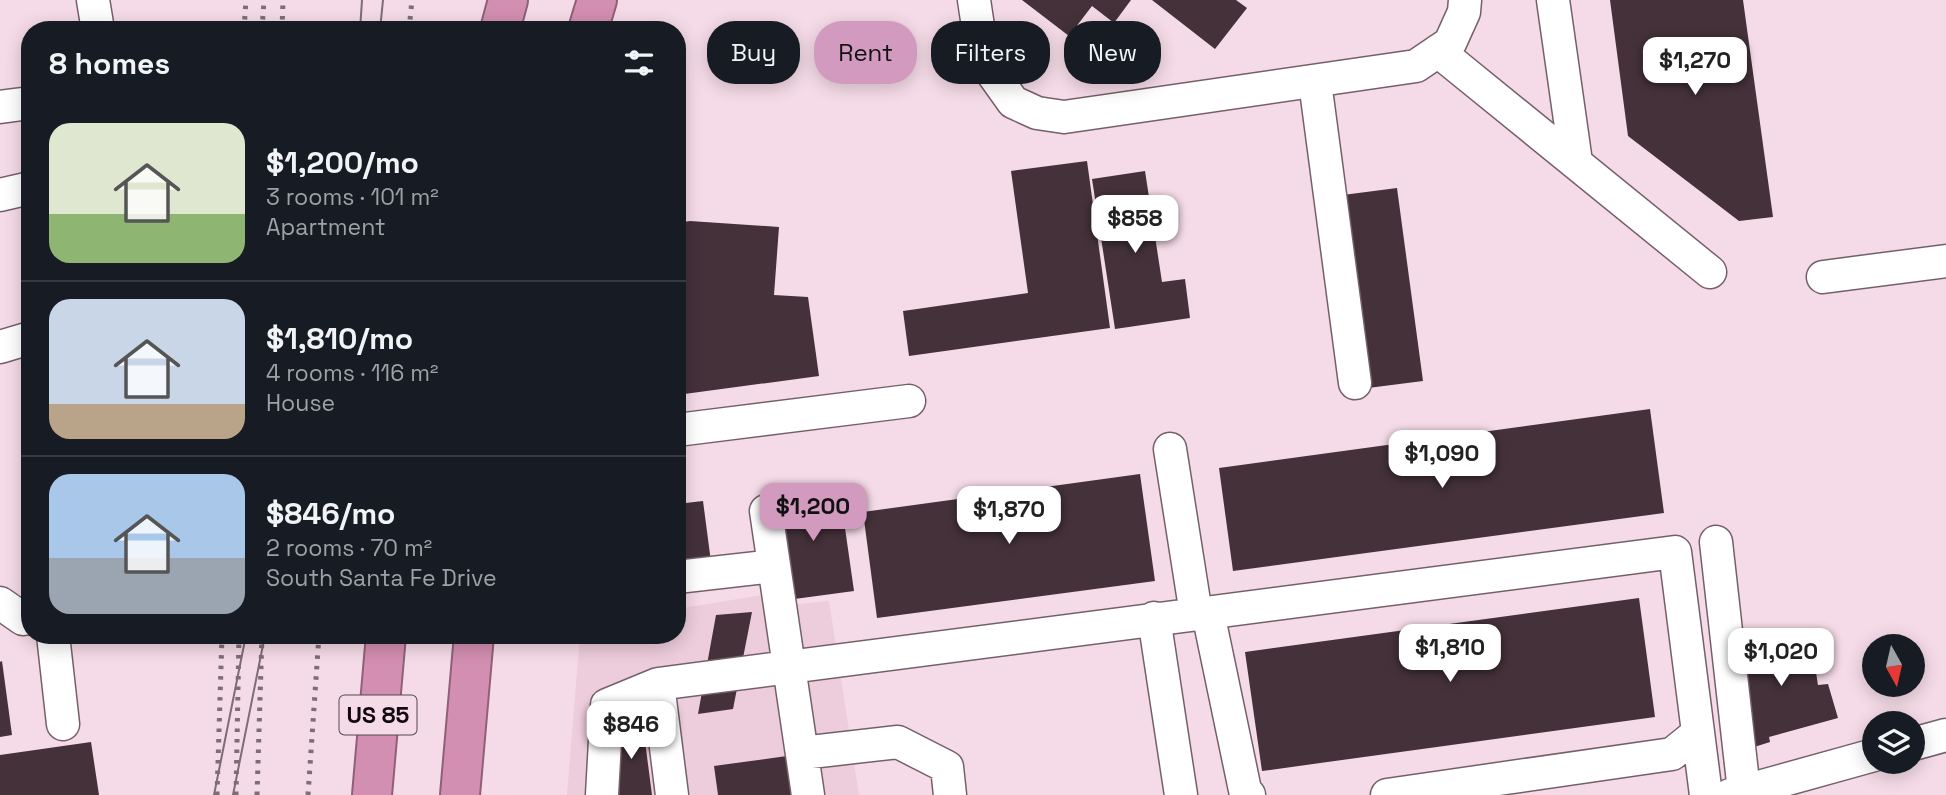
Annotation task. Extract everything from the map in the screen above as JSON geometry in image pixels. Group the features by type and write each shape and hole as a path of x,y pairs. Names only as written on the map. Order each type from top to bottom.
{"highway":[{"path":"502,21 508,0"},
{"path":"591,21 597,0"},
{"name":"US 85","path":"372,795 385,644"},
{"path":"460,795 473,644"}],"street":[{"path":"93,0 96,21"},
{"path":"974,0 982,53 1013,102 1037,113 1065,117 1416,66 1450,43 1464,12 1465,0"},
{"path":"1553,0 1576,162"},
{"path":"1438,51 1710,272"},
{"path":"1315,82 1355,383"},
{"path":"0,107 21,104"},
{"path":"0,195 21,190"},
{"path":"1823,277 1946,261"},
{"path":"0,347 21,341"},
{"path":"686,429 909,401"},
{"path":"1170,449 1202,614 1245,790 1249,795"},
{"path":"766,511 808,795"},
{"path":"1716,542 1737,793 1862,758"},
{"path":"602,795 607,705 658,684 1675,552 1706,795"},
{"path":"686,576 774,566"},
{"path":"0,603 21,618"},
{"path":"1154,618 1181,795"},
{"path":"54,644 63,724"},
{"path":"658,684 672,795"},
{"path":"1388,795 1672,754 1698,733"},
{"path":"1925,740 1946,734"},
{"path":"802,753 898,742 947,767 950,795"}],"shaded area":[{"path":"769,594 772,607 829,601 859,795 567,795 579,644 686,644 686,608"}],"building":[{"path":"1022,0 1131,0 1115,21 1111,21 1092,6 1080,21 1064,21 1064,32"},
{"path":"1152,0 1236,0 1247,8 1215,49"},
{"path":"1610,0 1743,0 1773,217 1739,221 1628,136"},
{"path":"1087,161 1110,328 909,356 903,311 1028,293 1011,171"},
{"path":"1145,171 1162,282 1185,279 1190,318 1115,329 1092,179"},
{"path":"1397,188 1423,381 1368,388 1343,195"},
{"path":"686,222 779,227 774,295 808,297 819,376 686,394"},
{"path":"1650,409 1664,513 1233,571 1219,468"},
{"path":"1140,474 1155,581 877,618 863,512"},
{"path":"839,486 854,591 787,600 773,496"},
{"path":"703,501 711,562 686,566 686,503"},
{"path":"1639,598 1655,717 1262,771 1245,652"},
{"path":"752,612 733,709 698,714 716,615"},
{"path":"1810,634 1818,685 1828,684 1838,718 1769,737 1770,742 1748,749 1737,644"},
{"path":"2,661 12,735 0,737 0,662"},
{"path":"643,726 652,795 618,795 609,730"},
{"path":"91,742 99,795 0,795 0,755"},
{"path":"794,755 799,795 718,795 714,766"}],"tram line":[{"path":"361,21 362,0"},
{"path":"381,21 383,0"},
{"path":"214,795 244,644"},
{"path":"233,795 263,644"}],"railway":[{"path":"245,21 246,0"},
{"path":"263,21 264,0"},
{"path":"282,21 283,0"},
{"path":"410,21 412,0"},
{"path":"217,795 222,644"},
{"path":"236,795 239,644"},
{"path":"257,795 262,644"},
{"path":"308,795 318,644"}]}
